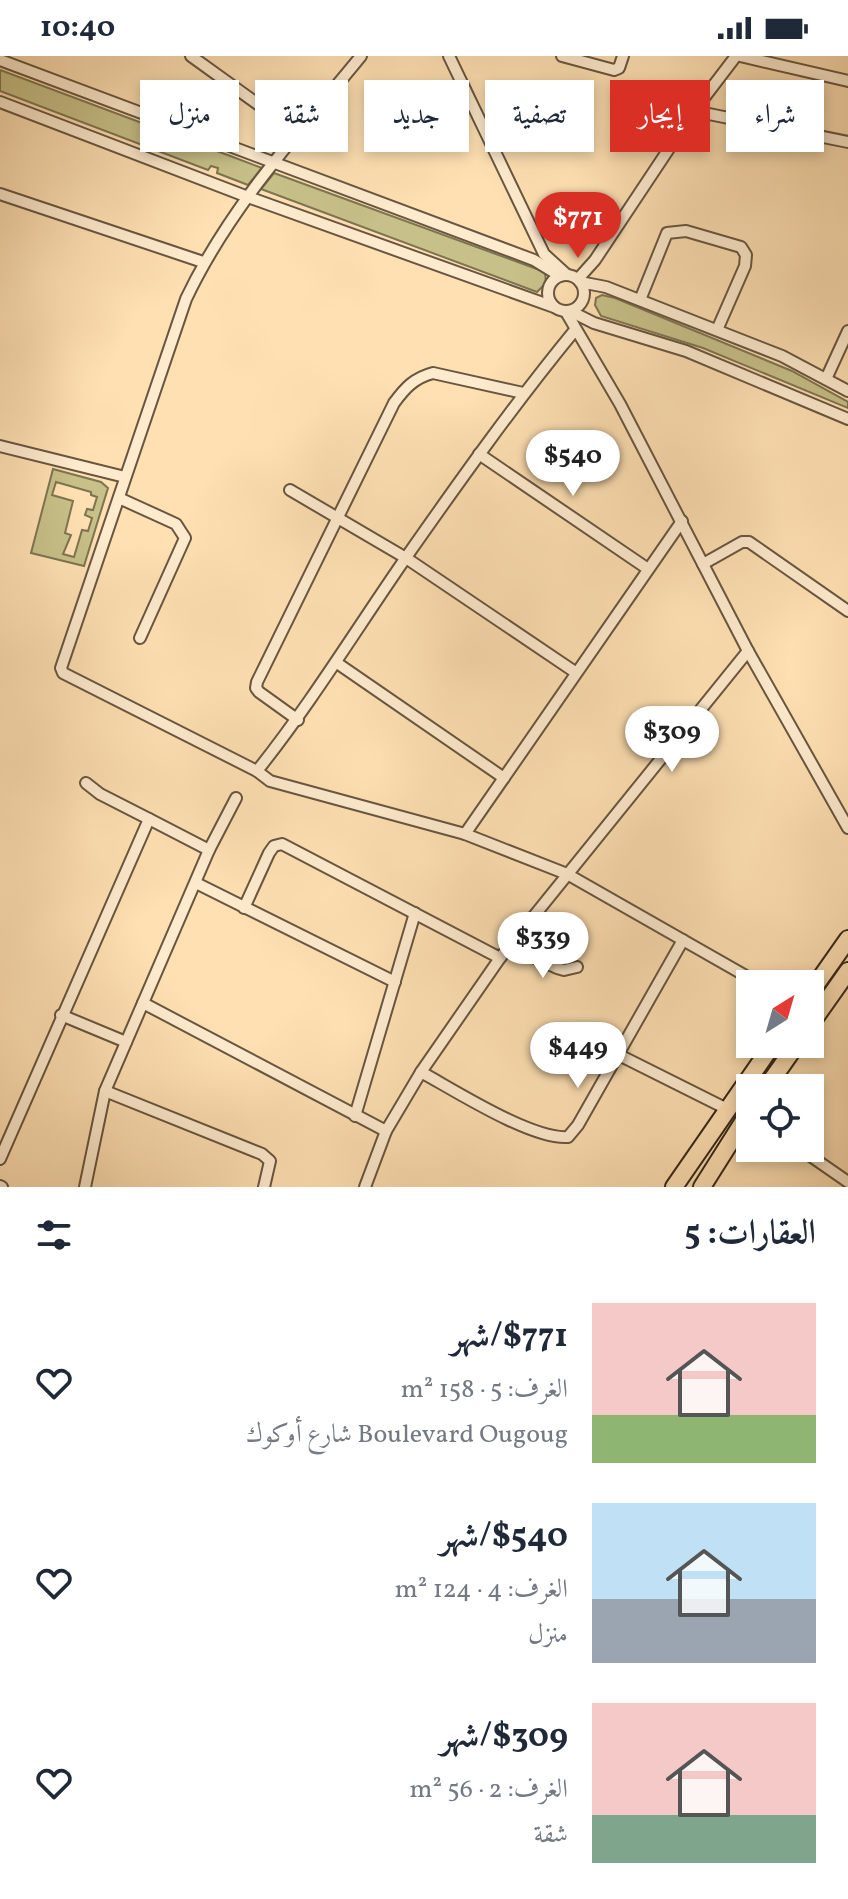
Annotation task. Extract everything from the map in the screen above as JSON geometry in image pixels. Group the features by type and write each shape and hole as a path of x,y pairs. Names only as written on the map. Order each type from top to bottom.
{"main road":[{"path":"824,973 848,939"},
{"path":"824,1005 848,971"},
{"path":"674,1187 763,1058"},
{"path":"702,1187 736,1134"}],"street":[{"path":"191,56 255,102"},
{"path":"341,80 361,56"},
{"path":"449,56 544,254 584,290 578,307 568,311"},
{"path":"570,57 614,70 619,68 623,56"},
{"path":"710,91 738,56 848,81"},
{"path":"0,60 534,260 571,278 606,287 717,330 782,356 848,391"},
{"path":"0,102 248,197 594,323 686,351 848,419"},
{"path":"710,114 848,142"},
{"path":"282,152 203,262 186,299 64,659 63,673 257,771 270,781 465,834 567,874 736,970"},
{"path":"554,307 548,290 552,281 571,278 595,260 667,152"},
{"path":"0,194 203,262"},
{"path":"640,300 667,233 686,231 741,247 746,255 745,266 717,330"},
{"path":"568,311 575,330 620,404 748,651 848,828"},
{"path":"257,771 298,720 479,454 523,393 575,330"},
{"path":"826,379 848,331"},
{"path":"298,720 256,688 394,403 407,386 421,376 433,373 523,393"},
{"path":"0,446 125,477"},
{"path":"479,454 648,569"},
{"path":"290,490 406,558 575,672"},
{"path":"119,498 176,524 185,538 140,638"},
{"path":"465,834 682,521"},
{"path":"703,564 742,542 749,542 848,611"},
{"path":"365,1187 386,1131 421,1072 500,958 748,651"},
{"path":"337,663 504,778"},
{"path":"86,783 100,794 209,850"},
{"path":"85,1187 105,1091 209,850 236,798"},
{"path":"0,1159 149,819"},
{"path":"244,908 269,853 274,846 282,844 500,958"},
{"path":"196,883 395,982"},
{"path":"355,1116 415,913"},
{"path":"421,1072 484,1107 544,1134 556,1138 568,1137 578,1125 683,940"},
{"path":"509,946 557,968 577,967"},
{"path":"143,1003 386,1131"},
{"path":"61,1015 126,1042"},
{"path":"617,1054 727,1109"},
{"path":"105,1091 262,1154 270,1161 264,1187"},
{"path":"819,1162 848,1182"}],"shaded area":[{"path":"0,70 140,122 140,144 0,91"},
{"path":"161,152 219,152 262,168 248,185 217,173 218,168 211,166 208,170"},
{"path":"274,173 545,272 546,283 537,292 261,189"},
{"path":"602,295 792,371 848,402 848,408 703,348 601,316 595,305 596,298"},
{"path":"53,469 101,482 108,488 84,566 31,553","holes":["56,482 91,492 97,497 93,510 87,509 85,515 92,518 88,531 82,530 74,557 63,554 71,535 65,533 73,501 52,495"]}]}
